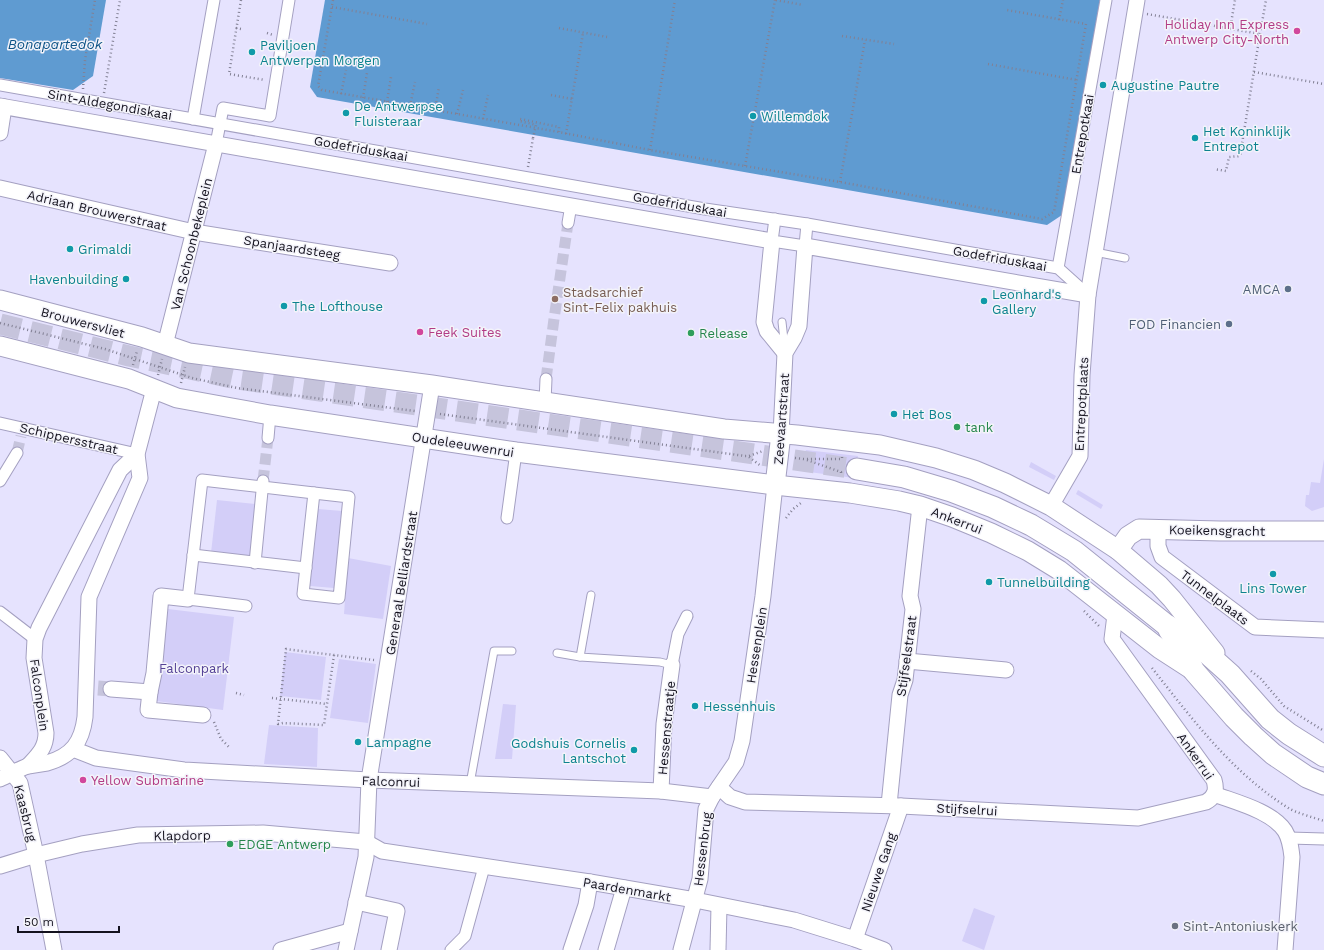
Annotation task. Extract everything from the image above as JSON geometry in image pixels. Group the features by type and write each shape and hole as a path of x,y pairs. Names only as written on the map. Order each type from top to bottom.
{"main road":[{"name":"Ankerrui","path":"847,466 904,477 951,491 993,507 1031,525 1074,551 1165,624 1192,640 1230,674 1270,719 1289,734 1324,756"},
{"name":"Ankerrui","path":"1165,624 1185,654 1194,671 1234,717 1273,754 1307,777 1324,784"}],"street":[{"path":"193,118 214,0"},
{"path":"216,144 223,108 270,116 289,0"},
{"name":"Entrepotkaai","path":"1058,268 1106,0"},
{"path":"1088,295 1136,6"},
{"name":"Sint-Aldegondiskaai","path":"0,85 220,123"},
{"name":"Sint-Aldegondiskaai","path":"2,106 216,144"},
{"path":"0,133 2,106"},
{"name":"Godefriduskaai","path":"220,123 705,209 807,224 1058,268 1088,295"},
{"name":"Godefriduskaai","path":"216,144 571,204 1088,295"},
{"name":"Van Schoonbekeplein","path":"165,344 216,144"},
{"name":"Adriaan Brouwerstraat","path":"0,188 194,232"},
{"path":"568,223 571,204"},
{"path":"775,219 764,322 767,331 785,353"},
{"path":"805,246 807,224"},
{"name":"Spanjaardsteeg","path":"194,232 390,262"},
{"name":"Zeevaartstraat","path":"775,485 781,434 785,353 799,326 805,246"},
{"name":"Entrepotplaats","path":"1051,506 1080,456 1081,383 1088,295"},
{"name":"Brouwersvliet","path":"0,300 165,344"},
{"path":"165,344 189,352 221,358 432,385 724,429 880,445 936,458 974,470 1005,483 1051,506 1118,550 1159,585 1172,599 1190,620 1230,674"},
{"path":"0,346 129,379 154,389 137,454 140,478 89,597 99,688 86,717 84,730 80,740 73,749 64,755 48,762 28,766 7,776"},
{"path":"544,402 546,379"},
{"name":"Generaal Belliardstraat","path":"346,950 366,857 369,780 432,385"},
{"name":"Oudeleeuwenrui","path":"154,389 177,398 270,415 516,452 775,485"},
{"path":"268,438 270,415"},
{"name":"Schippersstraat","path":"0,423 22,432 137,454"},
{"path":"507,518 516,452"},
{"path":"0,481 17,453"},
{"name":"Falconplein","path":"28,766 42,750 46,742 46,733 34,658 35,639 42,619 120,470 137,454"},
{"path":"188,599 202,480 263,484 314,493 349,497 339,598 303,594 314,493"},
{"path":"255,562 263,484"},
{"name":"Ankerrui","path":"775,485 850,493 899,501 920,506 952,517 991,533 1028,551 1059,570 1160,649 1194,671"},
{"name":"Hessenplein","path":"715,792 736,762 742,741 763,596 775,485"},
{"name":"Stijfselstraat","path":"895,805 900,695 905,680 913,609 910,596 920,506"},
{"name":"Koeikensgracht","path":"1118,550 1128,536 1139,529 1324,531"},
{"name":"Tunnelplaats","path":"1158,530 1158,546 1162,557 1255,627 1324,630"},
{"path":"193,555 306,568"},
{"path":"202,715 148,710 154,673 161,596 246,606"},
{"path":"0,612 35,639"},
{"path":"1112,639 1115,615"},
{"name":"Hessenstraatje","path":"661,791 666,664 687,616"},
{"name":"Ankerrui","path":"1112,639 1214,780 1216,789 1214,794 1267,815 1284,829 1288,838"},
{"path":"907,661 1006,670"},
{"path":"99,688 150,692"},
{"name":"Falconrui","path":"73,749 96,758 184,770 369,780 715,792"},
{"name":"Kaasbrug","path":"0,758 7,776 20,782 36,855 54,950"},
{"name":"Stijfselrui","path":"715,792 745,802 895,805 1138,818 1206,802 1210,800 1214,794"},
{"name":"Hessenbrug","path":"680,950 700,878 706,809 715,792"},
{"name":"Nieuwe Gang","path":"855,939 895,805"},
{"name":"Klapdorp","path":"0,866 36,855 82,844 138,835 263,833 366,842"},
{"path":"1285,950 1292,857 1288,838 1324,839"},
{"name":"Paardenmarkt","path":"366,842 382,851 590,882 695,900 794,920 855,939 884,950"},
{"path":"451,950 465,936 484,867"},
{"path":"571,950 586,905 590,882"},
{"path":"606,950 624,888"},
{"path":"357,899 397,911 389,950"},
{"path":"718,950 719,906"},
{"path":"281,950 350,931"}],"lane":[{"path":"1095,252 1125,258"},
{"path":"782,322 785,353"},
{"path":"580,657 591,596"},
{"path":"470,784 494,651 512,651"},
{"path":"557,653 580,657 666,664"}],"path":[{"path":"84,83 85,60 95,0"},
{"path":"102,103 120,0"},
{"path":"241,0 229,74 276,82"},
{"path":"333,0 318,86 322,90 559,132 650,150 840,182 1042,219 1054,212 1086,24 1007,10"},
{"path":"650,150 675,0"},
{"path":"745,166 776,0 803,4"},
{"path":"1059,20 1063,0"},
{"path":"1230,29 1235,0"},
{"path":"1214,168 1226,171 1229,157 1240,156 1266,0"},
{"path":"332,6 427,24"},
{"path":"1136,6 1230,29 1260,34"},
{"path":"236,28 241,29"},
{"path":"559,28 607,37"},
{"path":"566,134 584,33"},
{"path":"842,36 894,44"},
{"path":"840,182 865,40"},
{"path":"988,64 1077,80"},
{"path":"341,94 346,70"},
{"path":"1254,72 1324,84"},
{"path":"363,98 367,73"},
{"path":"387,102 391,77"},
{"path":"410,106 415,82"},
{"path":"435,110 440,86"},
{"path":"458,114 463,90"},
{"path":"483,119 488,95"},
{"path":"551,95 572,99"},
{"path":"526,177 536,125 520,121 520,119 559,127 559,132"},
{"path":"0,323 105,349 192,378 237,388 428,412 749,456"},
{"path":"129,379 142,337"},
{"path":"177,398 189,352"},
{"path":"795,458 842,459 847,466 841,472 804,459"},
{"path":"770,536 793,509 800,503 806,503"},
{"path":"1079,607 1112,639"},
{"path":"334,655 324,726 283,723 278,724 286,649 334,655 388,662"},
{"path":"1148,662 1194,722 1231,763 1252,782 1291,810 1324,821"},
{"path":"236,694 244,695"},
{"path":"272,698 327,704"},
{"path":"202,715 212,715 221,739 230,748"}],"green space":[{"path":"806,450 858,456 854,478 809,472 802,467"},
{"path":"1324,459 1324,507 1312,511 1305,506 1306,495 1309,495 1311,482 1320,483"},
{"path":"1031,462 1056,476 1054,480 1029,467"},
{"path":"1078,490 1103,505 1101,509 1076,494"},
{"path":"217,500 255,504 250,557 211,553"},
{"path":"318,509 342,511 334,588 310,586"},
{"path":"348,558 391,566 383,619 344,614"},
{"name":"Falconpark","path":"168,609 234,617 223,710 156,701"},
{"path":"285,652 326,657 321,700 280,696"},
{"path":"339,659 376,664 368,723 330,718"},
{"path":"503,704 516,705 512,759 495,759"},
{"path":"269,725 318,728 317,767 264,764"},
{"path":"974,908 995,916 984,950 962,941"}],"water":[{"name":"Bonapartedok","path":"0,0 106,0 93,76 73,90 0,78"},
{"name":"Willemdok","path":"325,0 1100,0 1062,215 1047,225 317,97 310,87"}],"tunnel":[{"path":"546,379 568,223"},
{"path":"0,324 129,356 237,379 857,469"},
{"path":"17,453 21,436"},
{"path":"263,481 268,438"},
{"path":"98,688 111,689"}],"place":[{"name":"Holiday Inn Express Antwerp City-North","path":"1297,31"},
{"name":"Paviljoen Antwerpen Morgen","path":"252,52"},
{"name":"Augustine Pautre","path":"1103,85"},
{"name":"De Antwerpse Fluisteraar","path":"346,113"},
{"name":"Willemdok","path":"753,116"},
{"name":"Het Koninklijk Entrepot","path":"1195,138"},
{"name":"Grimaldi","path":"70,249"},
{"name":"Havenbuilding","path":"126,279"},
{"name":"AMCA","path":"1288,289"},
{"name":"Stadsarchief Sint-Felix pakhuis","path":"555,299"},
{"name":"Leonhard's Gallery","path":"984,301"},
{"name":"The Lofthouse","path":"284,306"},
{"name":"FOD Financien","path":"1229,324"},
{"name":"Feek Suites","path":"420,332"},
{"name":"Release","path":"691,333"},
{"name":"Het Bos","path":"894,414"},
{"name":"tank","path":"957,427"},
{"name":"Lins Tower","path":"1273,574"},
{"name":"Tunnelbuilding","path":"989,582"},
{"name":"Hessenhuis","path":"695,706"},
{"name":"Lampagne","path":"358,742"},
{"name":"Godshuis Cornelis Lantschot","path":"634,750"},
{"name":"Yellow Submarine","path":"83,780"},
{"name":"EDGE Antwerp","path":"230,844"},
{"name":"Sint-Antoniuskerk","path":"1175,926"}]}
